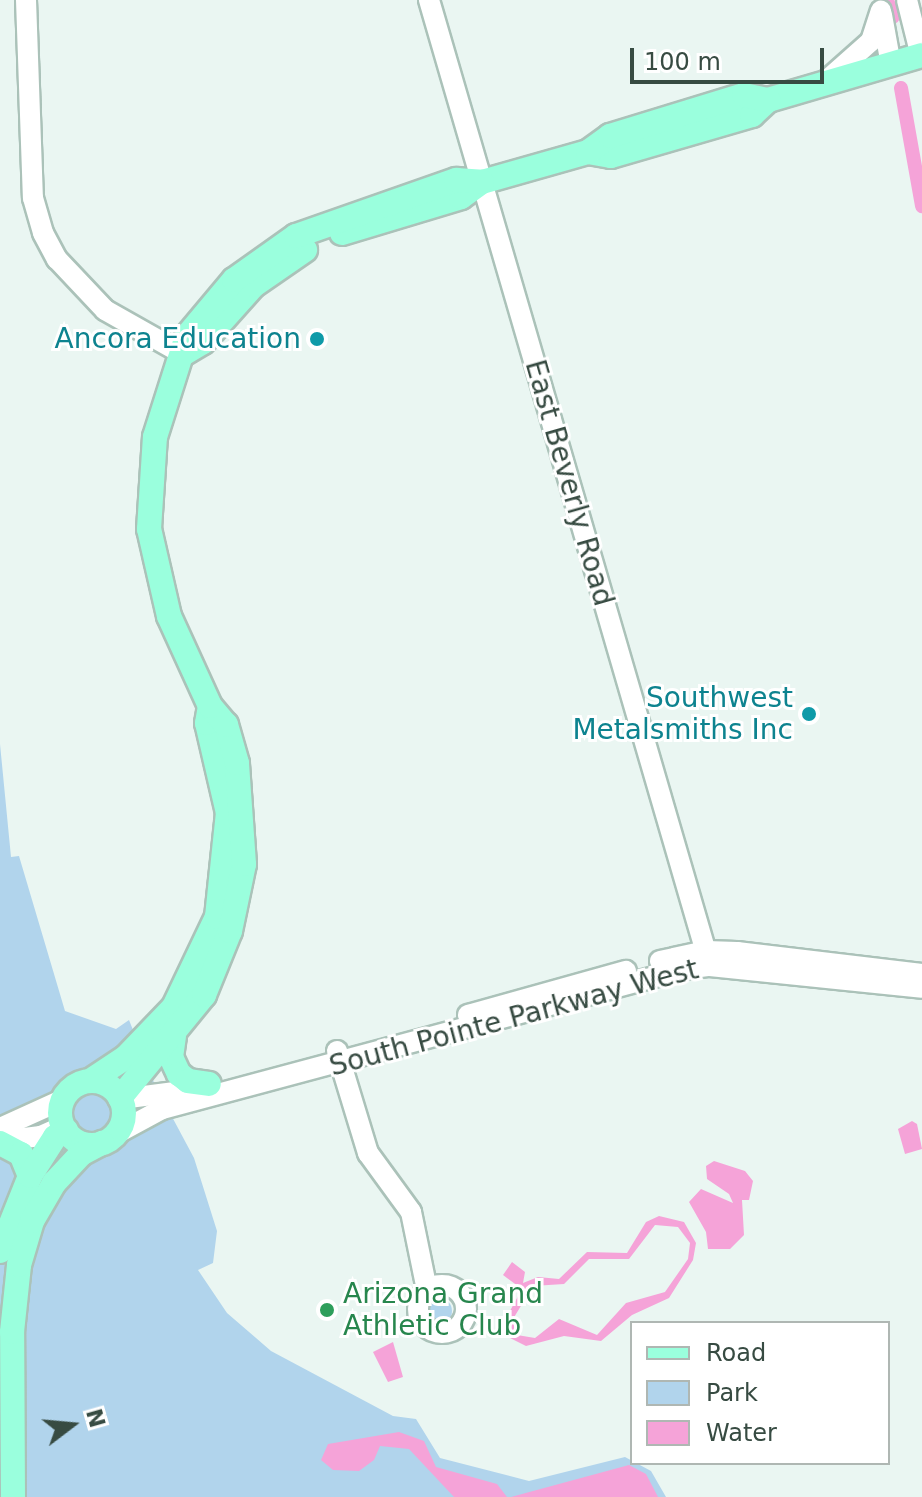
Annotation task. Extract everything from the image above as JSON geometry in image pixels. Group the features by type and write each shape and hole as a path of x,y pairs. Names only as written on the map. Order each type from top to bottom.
{"main road":[{"path":"120,1098 174,1036 214,974 237,909 244,864 237,763 226,725 210,706 169,616 148,521 155,437 192,328 226,287 296,236 456,180 482,182 588,152 610,136 744,95 768,100 922,56"},
{"path":"109,1138 81,1142 65,1128 64,1099 74,1086 90,1081 126,1057 174,1007 213,927 226,867 228,813 207,723 210,706"},
{"path":"174,1036 171,1057 179,1074 188,1081 209,1084"},
{"path":"13,1497 12,1332 19,1265 32,1221 54,1183 81,1154 109,1138 123,1121 120,1098 107,1085 90,1081"},
{"path":"0,1251 30,1176 55,1137 65,1128"},
{"path":"0,1142 21,1154 30,1176"}],"street":[{"path":"26,0 33,198 43,233 57,259 105,310 183,354"},
{"name":"East Beverly Road","path":"429,0 708,959"},
{"path":"907,0 922,56"},
{"path":"879,6 891,65"},
{"path":"823,84 871,41 879,6"},
{"name":"South Pointe Parkway West","path":"109,1138 162,1109 339,1057 684,969 708,959 922,974"},
{"name":"South Pointe Parkway West","path":"708,959 922,988"},
{"path":"339,1057 368,1153 411,1212 427,1290"},
{"name":"South Pointe Parkway West","path":"120,1098 209,1084 339,1057"},
{"path":"0,1128 64,1099"},
{"path":"0,1142 41,1136 65,1128"}],"green space":[{"path":"0,744 11,857 19,856 65,1011 116,1029 129,1020 155,1085 194,1158 217,1231 213,1263 198,1270 227,1313 271,1351 393,1416 416,1419 440,1458 529,1481 625,1457 630,1460 630,1465 640,1465 651,1471 666,1497 0,1497"},
{"path":"439,1298 448,1302 452,1311 448,1320 439,1324 430,1320 426,1311 430,1302"}],"water":[{"path":"912,1121 917,1124 922,1149 905,1154 898,1129"},
{"path":"714,1161 745,1171 753,1181 749,1200 742,1200 744,1235 730,1249 708,1249 706,1232 689,1202 701,1189 733,1203 729,1194 707,1179 706,1166"},
{"path":"659,1216 684,1222 696,1243 693,1260 669,1298 632,1315 601,1341 564,1336 526,1346 510,1338 506,1318 522,1289 503,1275 512,1262 525,1272 523,1283 538,1277 559,1279 587,1252 627,1253 646,1222","holes":["655,1225 678,1227 690,1243 688,1259 665,1292 626,1303 597,1335 559,1319 535,1338 517,1335 513,1319 533,1286 564,1284 589,1259 629,1259"]},
{"path":"393,1342 403,1377 388,1382 373,1352"},
{"path":"399,1432 424,1441 436,1467 497,1484 507,1497 454,1497 409,1449 380,1446 374,1460 359,1471 333,1470 321,1460 328,1444"},
{"path":"629,1465 646,1474 658,1497 511,1497"}],"waterway":[{"path":"887,0 893,17"},
{"path":"901,88 922,206"}],"place":[{"name":"Ancora Education","path":"317,339"},
{"name":"Southwest Metalsmiths Inc","path":"809,714"},
{"name":"Arizona Grand Athletic Club","path":"327,1310"}]}
